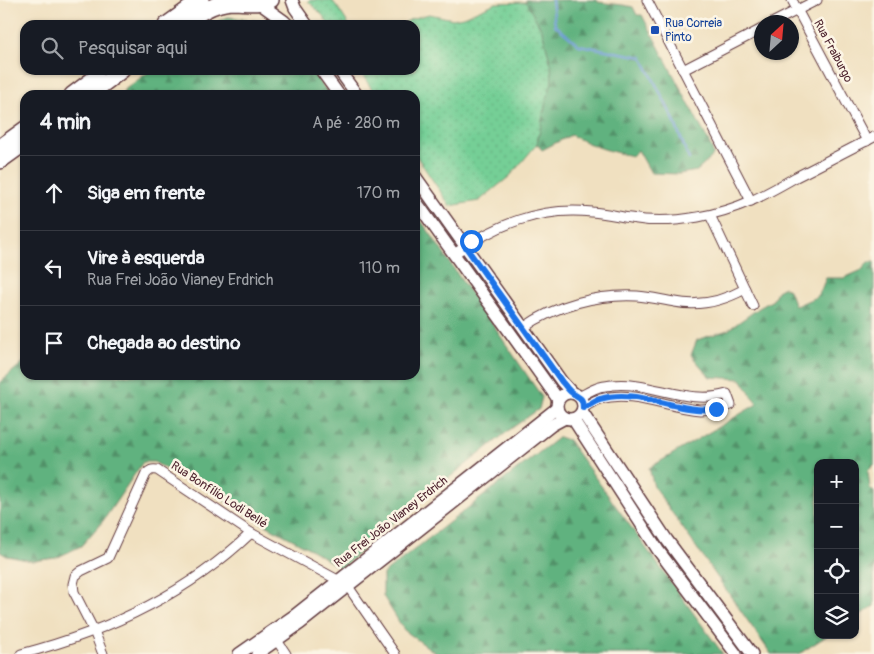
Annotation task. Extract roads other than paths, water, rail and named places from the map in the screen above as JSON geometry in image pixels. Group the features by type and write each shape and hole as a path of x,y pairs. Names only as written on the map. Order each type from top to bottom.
{"highway":[{"path":"173,20 201,0"},
{"path":"190,20 217,5 231,2 261,1"},
{"path":"79,90 98,75"},
{"path":"96,90 115,75"},
{"path":"0,147 20,133"},
{"path":"0,161 20,146"}],"street":[{"path":"292,0 304,20"},
{"path":"647,0 751,201"},
{"name":"Rua Fraiburgo","path":"792,0 870,139"},
{"path":"787,15 817,0"},
{"path":"261,1 284,20"},
{"path":"683,70 754,33"},
{"path":"325,75 335,90"},
{"path":"343,75 353,90"},
{"path":"454,254 471,241 515,220 553,212 592,212 658,220 710,215 751,201 870,139"},
{"path":"420,183 562,382 571,407 658,550 736,654"},
{"path":"420,207 550,387 571,407 752,654"},
{"path":"710,215 753,306"},
{"path":"523,328 560,308 596,299 634,296 682,304 699,304 730,297 745,289"},
{"name":"Rua Frei João Vianey Erdrich","path":"257,654 295,615 343,582 571,407 597,388 616,385 636,385 700,398 727,394 730,405 716,409 699,410 644,398 616,396 571,407"},
{"name":"Rua Bonfílio Lodi Bellé","path":"94,631 74,592 75,576 81,571 108,558 146,474 150,470 156,470 251,533 343,582"},
{"path":"20,654 45,648 94,631 136,613 176,590 215,564 251,533"},
{"path":"343,582 395,654"},
{"path":"94,631 103,654"},
{"path":"274,636 286,654"},
{"name":"Rua Frei João Vianey Erdrich","path":"240,654 274,636"}],"waterway":[{"path":"552,0 555,25 579,45 642,57 673,118 689,159"}],"place":[{"name":"Rua Correia Pinto","path":"655,30"}]}
